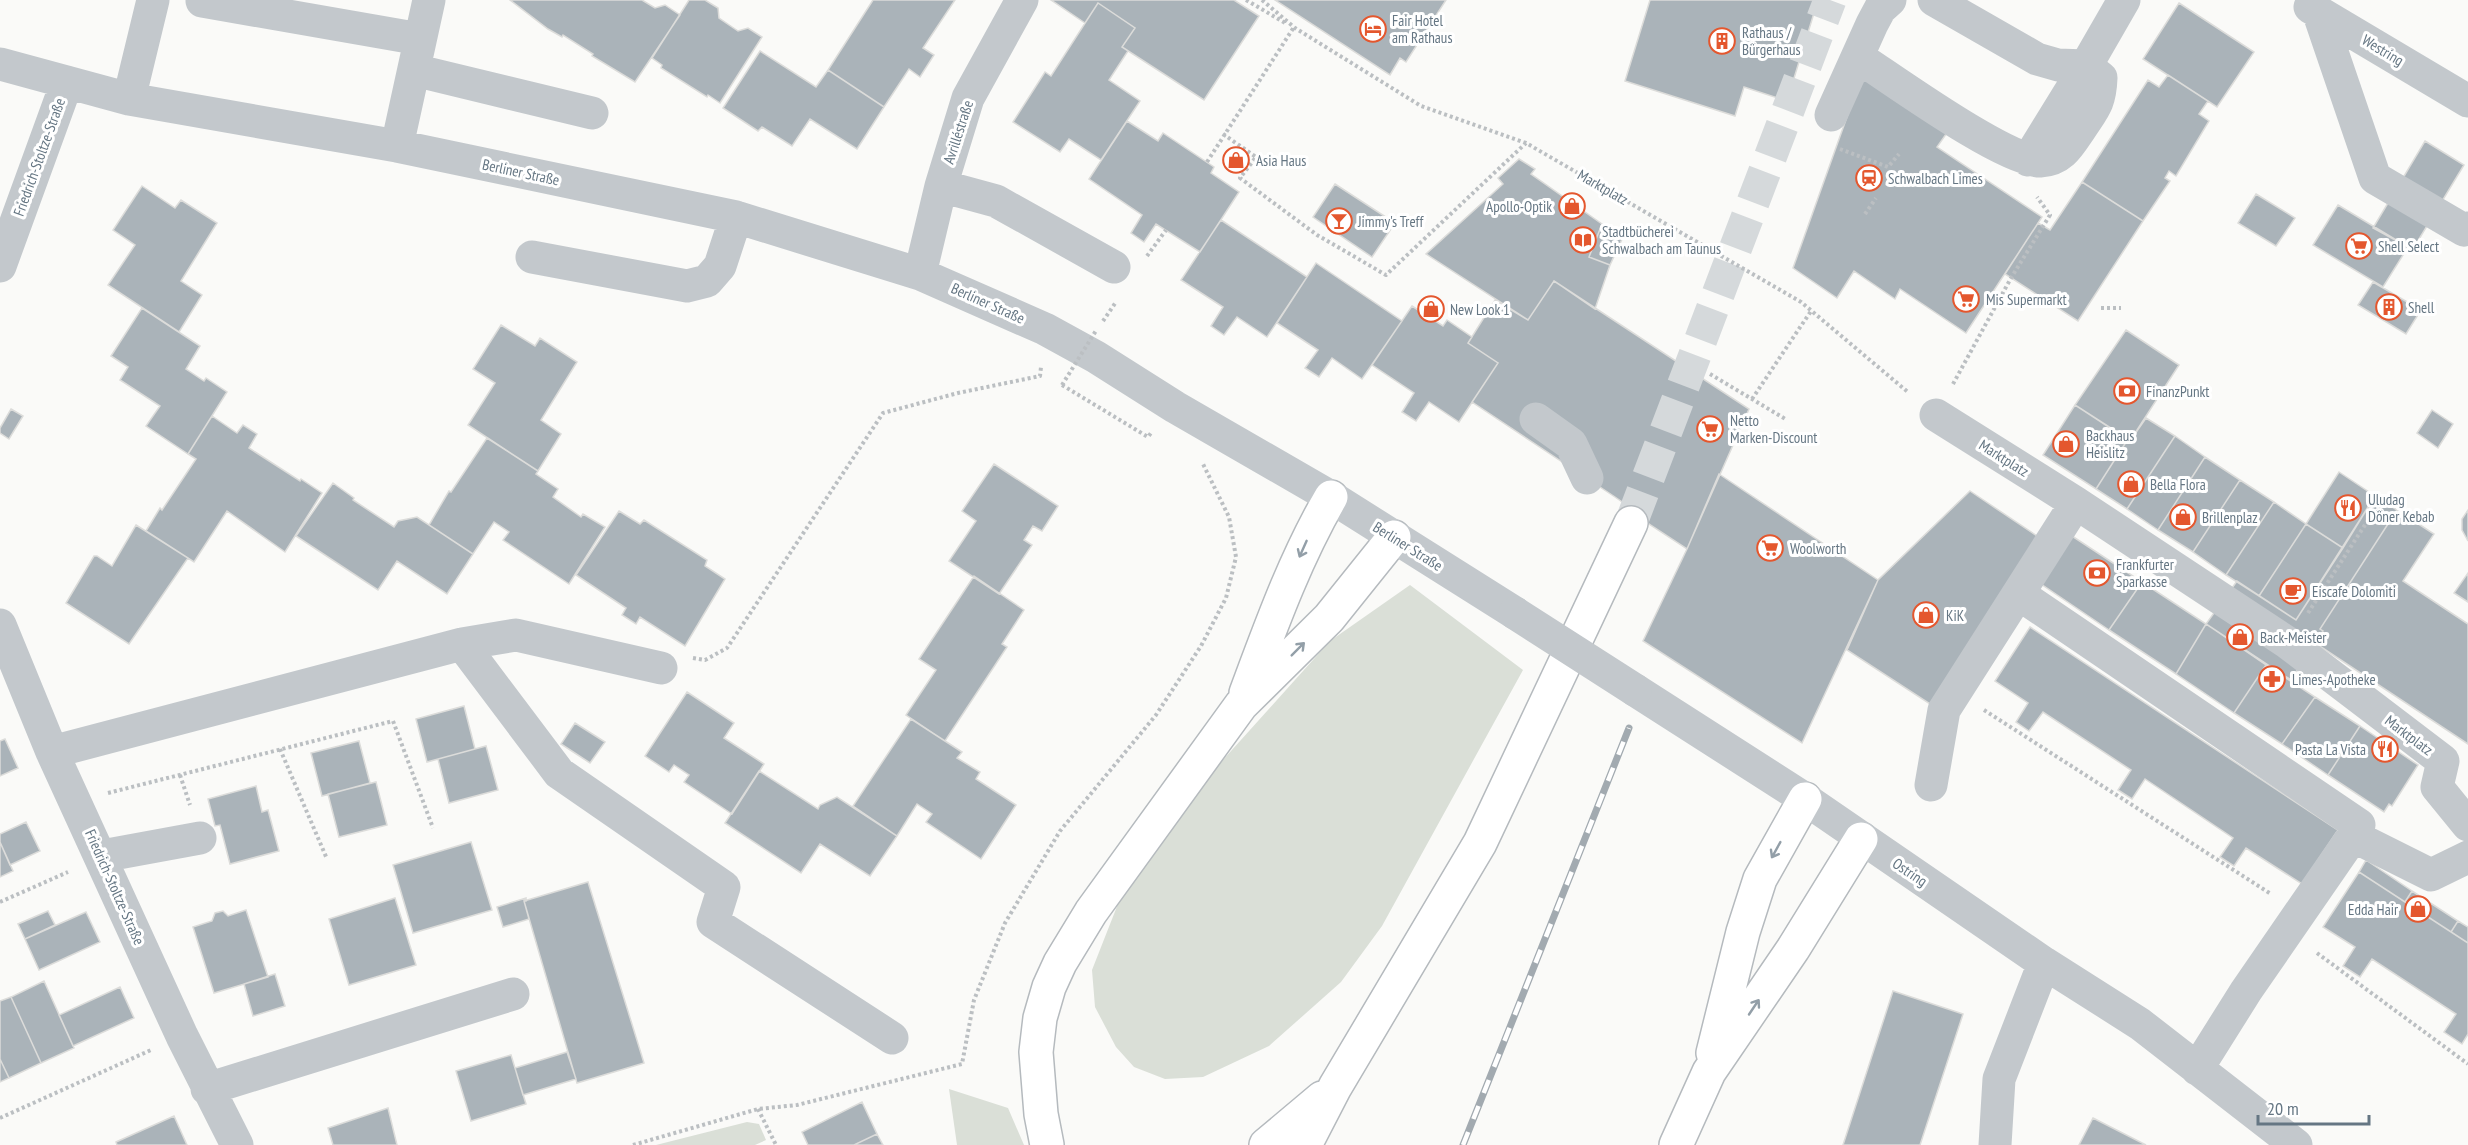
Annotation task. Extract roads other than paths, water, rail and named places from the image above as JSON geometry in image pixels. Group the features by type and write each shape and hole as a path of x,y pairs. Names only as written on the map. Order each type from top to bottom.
{"main road":[{"path":"1241,705 1286,588 1311,532 1331,497"},
{"path":"1305,1145 1335,1087 1480,843 1631,523"},
{"path":"1047,1145 1041,1114 1036,1052 1040,1018 1049,987 1060,963 1091,912 1241,705 1329,618 1394,537"},
{"path":"1709,1072 1743,932 1760,879 1805,799"},
{"path":"1676,1145 1709,1072 1793,949 1861,839"},
{"path":"1038,1081 1050,1112 1072,1145"},
{"path":"1266,1145 1335,1087"}],"street":[{"path":"129,99 153,0"},
{"path":"397,146 429,0"},
{"name":"Avrilléstraße","path":"920,273 941,186 968,98 1022,0"},
{"path":"1832,115 1880,9 1890,0"},
{"path":"1858,57 1998,146 2028,160 2043,161 2064,154 2100,98 2101,78 2086,66 2058,65 2037,59 1934,0"},
{"path":"2086,66 2124,0"},
{"path":"202,1 420,39"},
{"path":"2308,6 2375,178 2464,230 2468,228"},
{"name":"Westring","path":"2308,6 2468,101"},
{"name":"Berliner Straße","path":"0,64 129,99 397,146 736,217 920,273 1045,329 1331,497 1515,613"},
{"path":"414,70 592,113"},
{"name":"Friedrich-Stoltze-Straße","path":"0,266 67,82"},
{"path":"941,186 996,201 1114,267"},
{"path":"532,257 687,286 707,281 720,266 736,217"},
{"name":"Marktplatz","path":"1936,415 2076,503 2288,643 2443,761 2437,787 2468,825"},
{"path":"1536,419 1571,444 1587,478"},
{"path":"1931,785 1944,710 2076,503"},
{"path":"2025,583 2359,825 2287,930 2197,1069"},
{"name":"Ostring","path":"1515,613 1805,799 2044,963 2140,1024 2296,1145"},
{"name":"Friedrich-Stoltze-Straße","path":"0,625 52,752 102,856 182,1036 237,1145"},
{"path":"52,752 462,644 516,635 674,662"},
{"path":"462,644 559,773 724,887 713,922 892,1038"},
{"path":"2353,836 2431,875 2468,857"},
{"path":"102,856 200,838"},
{"path":"1995,1145 1999,1079 2044,963"},
{"path":"207,1089 513,994"}],"tunnel":[{"path":"1631,523 1830,0"}],"railway":[{"path":"1463,1145 1629,728"}],"place":[{"name":"Fair Hotel am Rathaus","path":"1373,29"},
{"name":"Rathaus / Bürgerhaus","path":"1722,41"},
{"name":"Asia Haus","path":"1236,160"},
{"name":"Schwalbach Limes","path":"1869,178"},
{"name":"Apollo-Optik","path":"1572,206"},
{"name":"Jimmy's Treff","path":"1339,221"},
{"name":"Stadtbücherei Schwalbach am Taunus","path":"1583,240"},
{"name":"Shell Select","path":"2359,246"},
{"name":"Mis Supermarkt","path":"1966,299"},
{"name":"Shell","path":"2389,307"},
{"name":"New Look 1","path":"1431,309"},
{"name":"FinanzPunkt","path":"2127,391"},
{"name":"Netto Marken-Discount","path":"1710,429"},
{"name":"Backhaus Heislitz","path":"2066,444"},
{"name":"Bella Flora","path":"2131,484"},
{"name":"Uludag Döner Kebab","path":"2348,508"},
{"name":"Brillenplaz","path":"2183,517"},
{"name":"Woolworth","path":"1770,548"},
{"name":"Frankfurter Sparkasse","path":"2097,573"},
{"name":"Eiscafe Dolomiti","path":"2293,591"},
{"name":"KiK","path":"1926,615"},
{"name":"Back-Meister","path":"2240,637"},
{"name":"Limes-Apotheke","path":"2272,679"},
{"name":"Pasta La Vista","path":"2385,749"},
{"name":"Edda Hair","path":"2418,909"}]}
